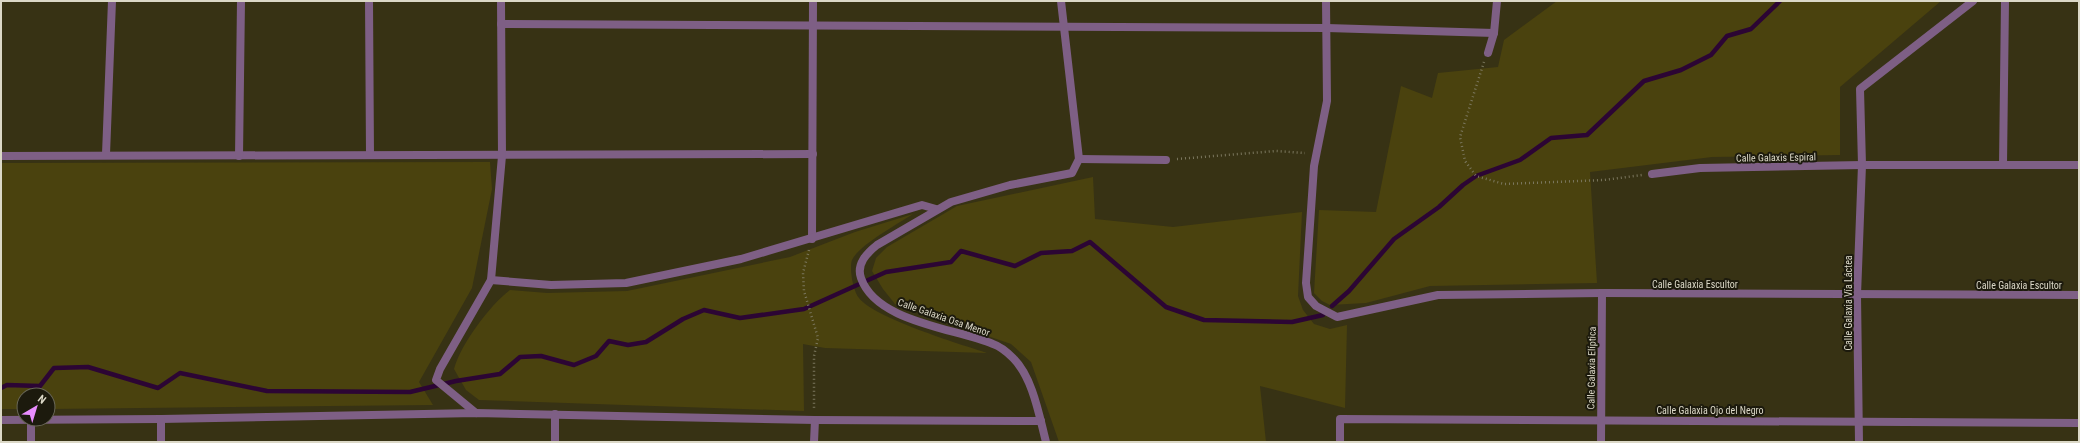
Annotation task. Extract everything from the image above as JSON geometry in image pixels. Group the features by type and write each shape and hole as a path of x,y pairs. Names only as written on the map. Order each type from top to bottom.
{"street":[{"path":"106,154 112,1"},
{"path":"239,156 241,1"},
{"path":"369,1 370,155"},
{"path":"476,413 436,380 440,369 491,280 502,156 501,1"},
{"path":"812,239 813,1"},
{"path":"1061,1 1079,159 1166,160"},
{"path":"1316,153 1327,101 1326,1"},
{"path":"1488,53 1494,33 1497,1"},
{"name":"Calle Galaxia Vía Láctea","path":"1859,442 1857,295 1862,165 1860,89 1973,1"},
{"path":"2003,165 2005,1"},
{"path":"501,24 1065,28 1327,28 1494,33"},
{"name":"Calle Galaxia Escultor","path":"1316,153 1306,283 1308,297 1316,306 1337,317 1438,296 1602,293 2079,295"},
{"path":"1,156 106,154 239,156 813,154"},
{"name":"Calle Galaxia Osa Menor","path":"1046,442 1041,421 1022,369 1012,357 994,344 901,314 874,300 865,289 860,275 862,262 867,253 936,209 951,202 980,193 1072,173 1079,159"},
{"name":"Calle Galaxis Espiral","path":"1652,174 1700,168 1862,165 2079,165"},
{"path":"491,280 551,285 626,283 741,259 922,205 936,209"},
{"name":"Calle Galaxia Elíptica","path":"1601,442 1602,293"},
{"path":"56,420 476,413 814,420 1041,421"},
{"path":"555,414 555,442"},
{"path":"161,419 161,442"},
{"name":"Calle Galaxia Ojo del Negro","path":"1340,442 1340,419 2079,423"},
{"path":"1,420 16,420"},
{"path":"814,420 814,442"},
{"path":"31,427 31,442"}],"path":[{"path":"1488,53 1460,136 1465,161 1476,176 1504,184 1604,180 1652,174"},
{"path":"1166,160 1276,151 1316,153"},
{"path":"812,239 803,273 804,291 818,338 814,356 814,420"}],"shaded area":[{"path":"1557,1 1941,1 1840,87 1840,155 1712,157 1590,172 1597,283 1430,286 1366,303 1330,305 1322,301 1314,293 1319,210 1376,212 1401,86 1432,98 1438,73 1498,67 1504,40"},
{"path":"490,162 492,189 472,288 419,382 433,405 56,409 56,387 16,387 16,409 1,409 1,163"},
{"path":"1093,177 1095,219 1173,227 1302,212 1298,296 1303,310 1314,324 1330,329 1347,325 1345,408 1260,386 1266,442 1059,442 1031,362 1011,344 895,304 883,289 872,271 876,258 887,247 957,206"},
{"path":"913,214 870,241 856,254 851,264 851,274 857,295 868,306 899,322 918,330 987,353 825,348 803,344 804,411 479,400 466,390 454,369 469,337 485,315 510,290 547,293 627,291 790,257 855,232"}],"waterway":[{"path":"1332,306 1349,291 1394,239 1439,207 1463,185 1476,176 1520,160 1551,138 1587,135 1644,81 1681,70 1711,55 1727,36 1751,29 1780,1"},
{"path":"1,388 7,385 40,386 54,368 88,367 158,388 180,373 267,391 410,392 456,381 500,374 520,357 541,356 574,365 596,356 609,341 628,345 646,342 683,319 704,310 740,318 804,309 886,272 951,262 961,251 1015,266 1041,253 1072,251 1090,242 1166,307 1204,320 1292,322 1323,315"}]}
